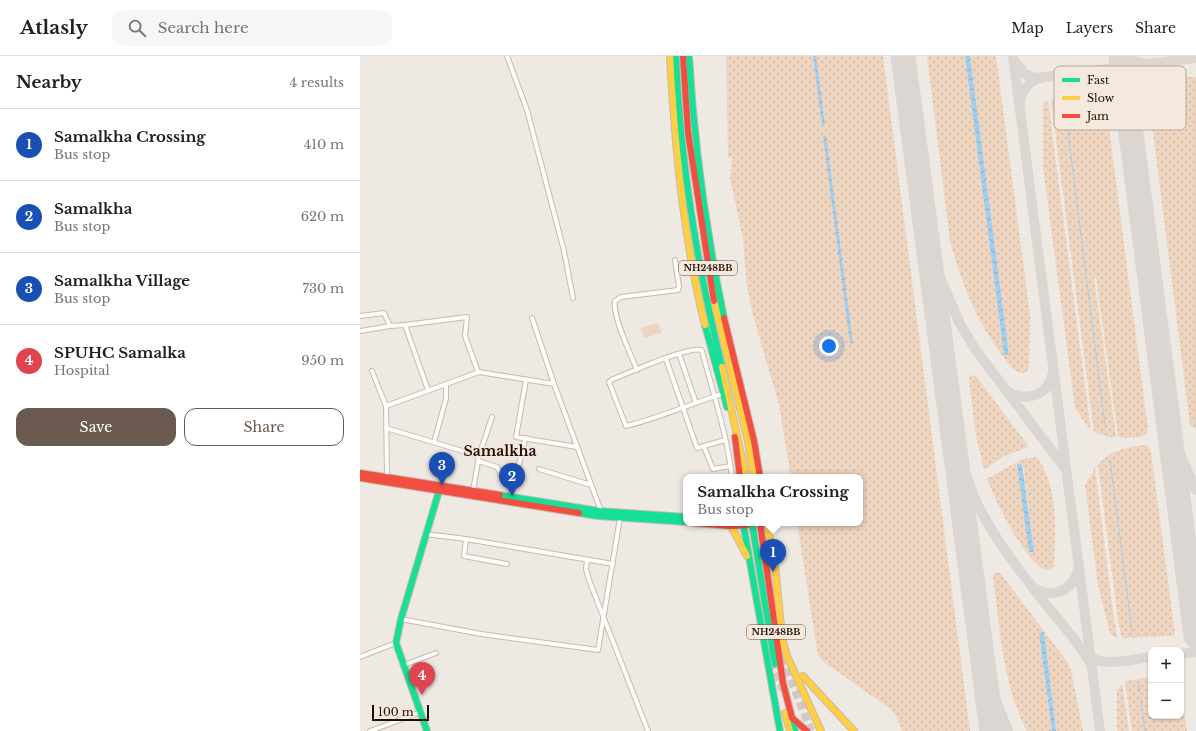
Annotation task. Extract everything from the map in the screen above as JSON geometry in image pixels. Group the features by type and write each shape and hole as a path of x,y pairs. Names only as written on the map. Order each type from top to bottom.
{"main road":[{"path":"670,56 673,114 682,195 701,306 726,392 740,474"},
{"name":"NH248BB","path":"676,56 681,133 697,242 709,312 726,392 740,439 746,474"},
{"name":"NH248BB","path":"683,56 688,132 705,247 716,309 747,437 753,474"},
{"path":"689,56 695,131 716,276 730,343 757,454 760,474"},
{"path":"360,473 510,497 620,518 683,522"},
{"path":"360,478 439,491 599,513 683,517"},
{"path":"427,731 396,643 401,619 425,534 439,491"},
{"path":"731,526 752,569"},
{"path":"743,526 780,731"},
{"name":"NH248BB","path":"752,526 778,684 790,731"},
{"name":"NH248BB","path":"762,526 783,683 792,718"},
{"path":"763,526 775,565 782,638 787,656 821,731"},
{"path":"803,676 854,731"},
{"path":"792,718 795,731"},
{"path":"792,718 807,731"}],"street":[{"path":"507,56 527,110 564,251 573,298"},
{"path":"638,370 621,332 615,307 615,300 621,297 678,290 679,286 675,260"},
{"path":"360,316 384,313 390,326"},
{"path":"360,331 467,317 465,336 478,372"},
{"path":"532,318 554,384 591,485 599,513"},
{"path":"405,325 428,390"},
{"path":"731,474 726,440 714,396 702,351 696,349 679,354 613,379 609,382 625,426 683,408 714,396 726,392 736,390"},
{"path":"679,354 696,403"},
{"path":"666,359 697,448 726,440"},
{"path":"372,371 386,406 387,477"},
{"path":"386,406 478,372 554,384"},
{"path":"526,380 516,436 577,447"},
{"path":"434,442 446,399 446,384"},
{"path":"473,491 479,458 492,417"},
{"path":"386,428 434,442 479,458 497,467 502,476 514,479"},
{"path":"510,497 514,479 523,456 525,438"},
{"path":"704,447 713,469 730,466"},
{"path":"539,469 591,485"},
{"path":"401,619 481,634 597,650 600,648 620,518"},
{"path":"425,534 466,539 613,564"},
{"path":"466,539 464,556 489,559 507,564"},
{"path":"586,560 588,575 648,731"},
{"path":"360,657 396,643"},
{"path":"404,665 436,654"},
{"path":"370,731 420,712"}],"shaded area":[{"path":"726,56 883,56 970,731 902,731 896,716 889,708 824,662 818,655 797,526 863,526 863,474 790,474 779,405 752,312 747,287 743,239 730,178 732,157 728,158"},
{"path":"927,56 965,56 1004,355 1009,355 970,56 996,56 1030,315 1029,368 1025,373 1014,370 984,328 970,301 954,257 950,241"},
{"path":"1186,77 1196,77 1196,429 1190,425 1153,130 1186,130"},
{"path":"1054,99 1054,123 1051,100"},
{"path":"1048,101 1091,431 1075,408 1043,168 1043,107 1044,103"},
{"path":"1055,130 1109,130 1148,429 1147,433 1141,437 1120,438 1118,436 1096,277 1094,278 1116,436 1112,438 1094,432"},
{"path":"658,323 662,333 644,338 641,328"},
{"path":"971,375 976,376 1029,447 1004,456 984,470 975,431 969,379"},
{"path":"1145,445 1148,446 1151,452 1175,634 1173,636 1122,638 1118,620 1098,465 1114,452 1125,448"},
{"path":"1037,457 1049,481 1055,523 1054,565 1053,568 1047,570 1039,566 1021,545 1004,516 987,479 1022,459","holes":["1018,464 1023,464 1034,552 1029,552"]},
{"path":"1095,468 1114,620 1118,638 1114,637 1110,633 1098,585 1085,485"},
{"path":"995,572 1001,574 1068,663 1072,675 1083,731 1056,731 1044,633 1039,633 1052,731 1027,731 1012,694 1003,656 993,577"},
{"path":"1148,677 1148,719 1184,719 1184,708 1187,731 1132,731 1125,681"},
{"path":"1122,683 1129,731 1117,731 1117,690"}],"water":[{"path":"813,56 816,56 825,125 822,125"},
{"path":"965,56 970,56 1009,355 1004,355"},
{"path":"826,135 853,343 850,343 823,136"},
{"path":"1017,464 1022,464 1034,552 1029,552"},
{"path":"1044,632 1056,731 1052,731 1039,633"}],"waterway":[{"path":"1068,130 1105,426"},
{"path":"1110,460 1132,632"},
{"path":"1138,683 1140,693"},
{"path":"1141,700 1145,731"}],"taxiway":[{"path":"1013,56 1100,731"},
{"path":"1128,56 1136,62 1144,63"},
{"path":"1132,66 1196,58"},
{"path":"1014,60 1025,74 1037,78 1054,76"},
{"path":"1020,102 1024,90 1033,81 1041,78"},
{"path":"925,217 937,270 959,322 975,349 1064,467"},
{"path":"1009,392 1023,397 1037,394 1043,391 1047,386 1051,380 1053,372"},
{"path":"1165,400 1178,450 1196,490"},
{"path":"949,404 964,468 984,517 1014,563 1073,638 1090,663"},
{"path":"1034,588 1048,593 1061,591 1072,583 1078,570"},
{"path":"1194,622 1196,628"},
{"path":"979,635 990,685 1008,731"},
{"path":"1184,654 1196,652"},
{"path":"1087,655 1093,659 1108,662 1148,658"}],"runway":[{"path":"903,56 992,731"},
{"path":"1121,56 1122,66"},
{"path":"1131,130 1196,636"}],"tunnel":[{"path":"759,591 769,658 783,690"},
{"path":"781,645 790,677 811,731"}],"traffic: fast":[{"path":"676,56 681,135 691,213 705,290 722,367"},
{"path":"689,56 694,122 702,187 724,318"},
{"path":"705,325 727,407"},
{"path":"427,731 396,643 401,619 439,491"},
{"path":"500,495 599,511 683,517"},
{"path":"579,513 598,516 683,522"},
{"path":"744,526 780,731"},
{"path":"752,526 775,664"},
{"path":"792,718 795,731"}],"traffic: slow":[{"path":"670,56 674,124 681,191 697,292 705,325"},
{"path":"714,301 747,437 753,474"},
{"path":"722,367 745,474"},
{"path":"731,526 747,556"},
{"path":"768,526 775,565 782,638 787,656 821,731"},
{"path":"803,676 854,731"},
{"path":"785,713 790,731"}],"traffic: jam":[{"path":"683,56 688,132 714,301"},
{"path":"724,318 754,441 760,474"},
{"path":"735,437 740,474"},
{"path":"360,473 500,495"},
{"path":"360,478 579,513"},
{"path":"760,526 783,683 792,718 807,731"}],"place":[{"name":"Samalkha Village","path":"442,485"},
{"name":"Samalkha","path":"512,496"},
{"name":"Samalkha Crossing","path":"773,572"},
{"name":"SPUHC Samalka","path":"422,695"}],"district":[{"name":"Samalkha","path":"500,451"}]}
